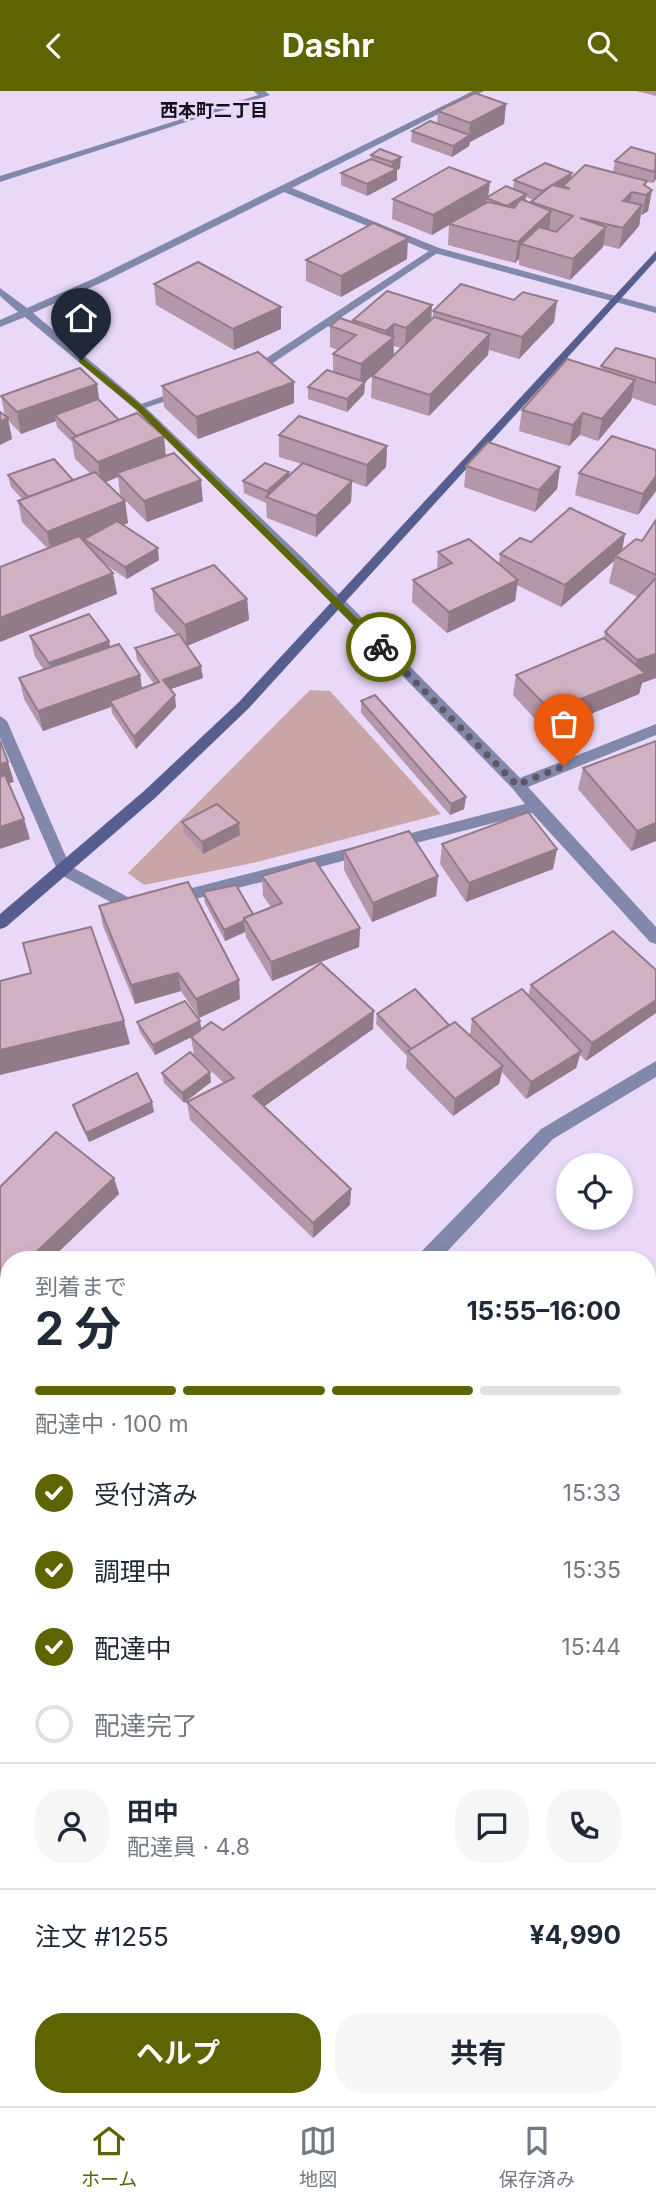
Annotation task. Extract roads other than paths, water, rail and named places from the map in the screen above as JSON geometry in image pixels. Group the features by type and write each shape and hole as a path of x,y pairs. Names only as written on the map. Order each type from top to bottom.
{"street":[{"path":"0,179 266,95 258,91"},
{"path":"0,324 99,280 480,91"},
{"path":"283,188 435,250 656,310"},
{"path":"230,375 269,361 435,250"},
{"path":"0,923 201,749 340,604 376,560 656,254"},
{"path":"0,291 139,407 340,604 517,785 656,938"},
{"path":"139,407 191,389"},
{"path":"0,721 64,870 135,908 535,807"},
{"path":"517,785 656,729"},
{"path":"435,1251 547,1134 656,1067"}],"district":[{"name":"西本町二丁目","path":"214,110"}]}
